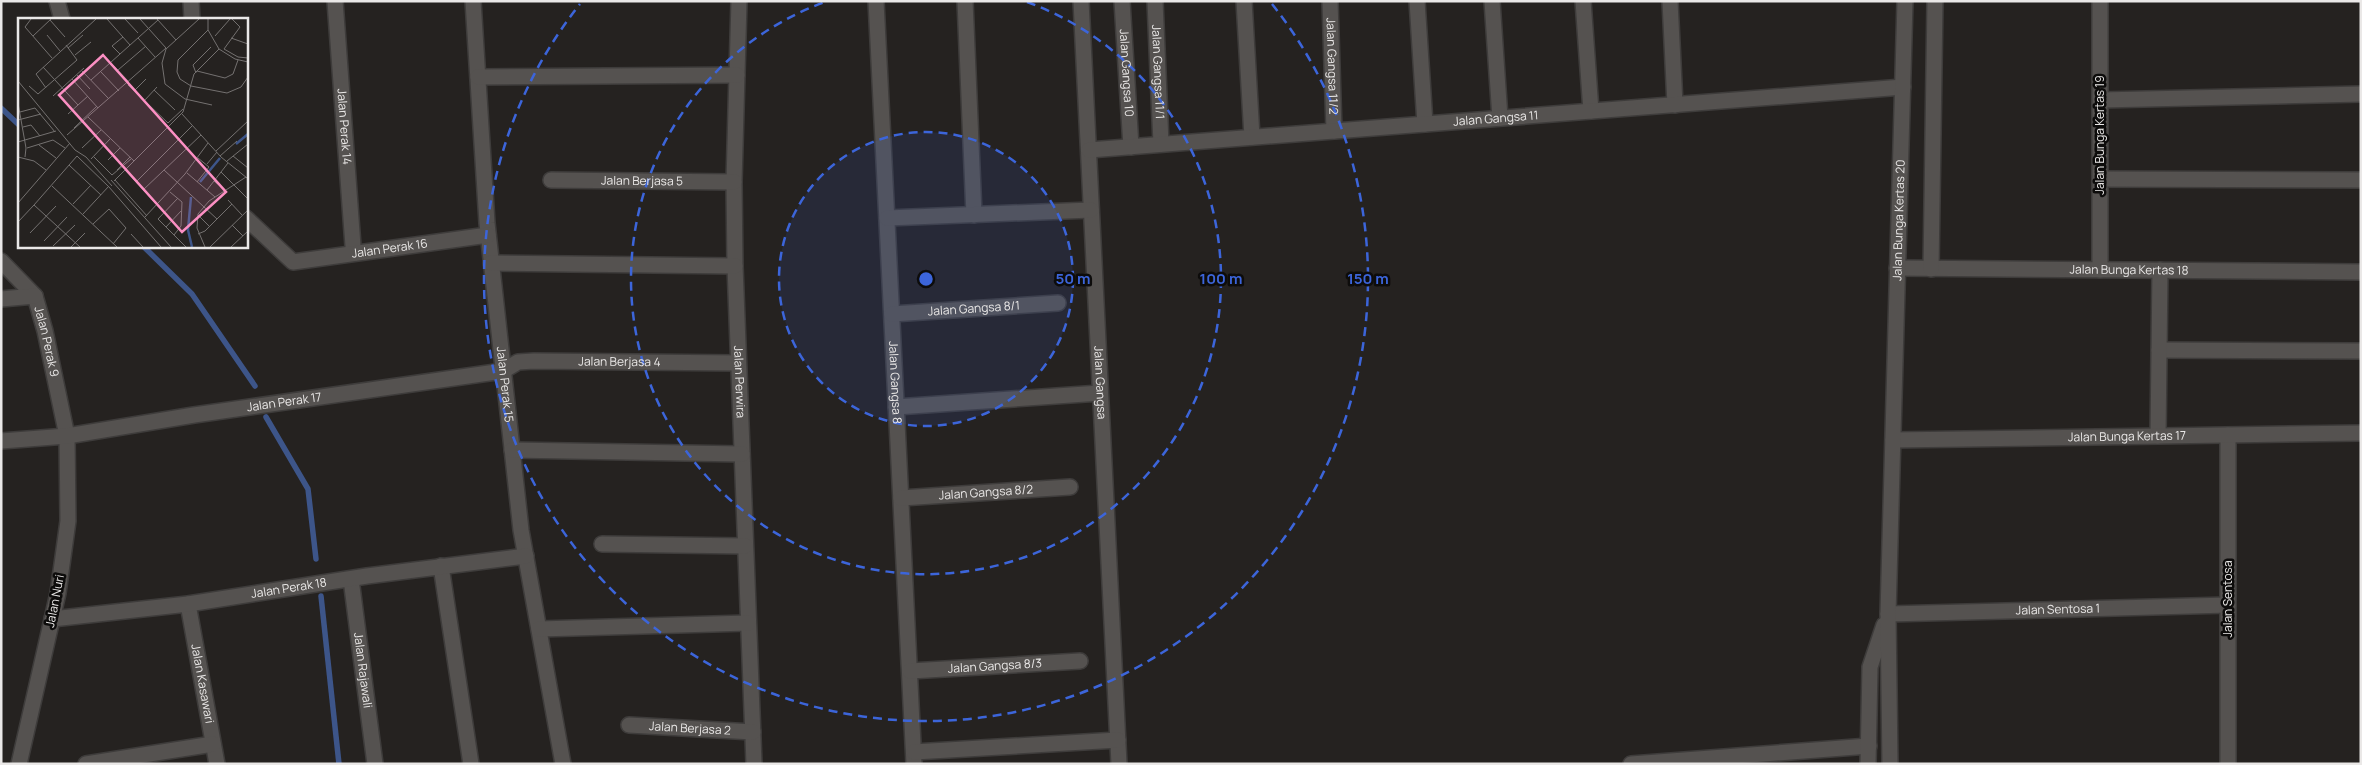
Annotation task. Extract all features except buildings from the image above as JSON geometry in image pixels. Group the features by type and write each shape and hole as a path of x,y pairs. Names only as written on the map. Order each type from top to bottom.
{"street":[{"path":"57,1 62,18"},
{"path":"190,1 192,18"},
{"name":"Jalan Perak 14","path":"335,1 355,253"},
{"name":"Jalan Perak 15","path":"473,1 488,235 512,450 526,556 563,764"},
{"name":"Jalan Perwira","path":"739,1 734,182 735,266 754,764"},
{"name":"Jalan Gangsa 8","path":"876,1 914,758"},
{"path":"965,1 974,215"},
{"name":"Jalan Gangsa","path":"1081,1 1119,764"},
{"name":"Jalan Gangsa 10","path":"1122,1 1131,147"},
{"name":"Jalan Gangsa 11/1","path":"1156,1 1161,144"},
{"path":"1244,1 1252,137"},
{"name":"Jalan Gangsa 11/2","path":"1330,1 1334,131"},
{"path":"1417,1 1425,124"},
{"path":"1492,1 1500,118"},
{"path":"1583,1 1592,111"},
{"path":"1670,1 1676,104"},
{"name":"Jalan Bunga Kertas 20","path":"1888,614 1905,1"},
{"path":"1931,268 1935,1"},
{"name":"Jalan Bunga Kertas 19","path":"2100,1 2100,270"},
{"path":"478,77 737,75"},
{"name":"Jalan Gangsa 11","path":"1089,150 1902,87"},
{"path":"2100,100 2361,94"},
{"path":"2100,179 2361,180"},
{"name":"Jalan Berjasa 5","path":"550,180 734,182"},
{"path":"887,218 1092,210"},
{"name":"Jalan Perak 16","path":"248,220 293,262 488,235"},
{"name":"Jalan Perak 9","path":"1,261 35,296 45,331 67,436"},
{"path":"491,264 735,266"},
{"name":"Jalan Bunga Kertas 18","path":"1897,268 2361,272"},
{"path":"2158,436 2160,270"},
{"path":"1,299 35,296"},
{"name":"Jalan Gangsa 8/1","path":"892,314 1058,303"},
{"path":"2159,350 2361,351"},
{"name":"Jalan Berjasa 4","path":"503,372 518,362 534,361 738,363"},
{"name":"Jalan Perak 17","path":"1,441 67,436 194,415 503,372"},
{"path":"896,407 1100,393"},
{"name":"Jalan Bunga Kertas 17","path":"1893,440 2361,433"},
{"name":"Jalan Sentosa","path":"2228,435 2228,764"},
{"name":"Jalan Nuri","path":"19,764 52,619 68,521 67,436"},
{"path":"512,450 742,454"},
{"name":"Jalan Gangsa 8/2","path":"901,498 1070,487"},
{"path":"602,544 745,546"},
{"name":"Jalan Perak 18","path":"52,619 188,604 351,578 526,556"},
{"path":"441,566 472,764"},
{"name":"Jalan Rajawali","path":"351,578 375,764"},
{"name":"Jalan Kasawari","path":"188,604 216,764"},
{"name":"Jalan Sentosa 1","path":"1888,614 2228,605"},
{"path":"1868,764 1870,667 1888,614"},
{"path":"1888,614 1890,764"},
{"path":"539,628 748,623"},
{"name":"Jalan Gangsa 8/3","path":"910,670 1080,661"},
{"name":"Jalan Berjasa 2","path":"628,725 753,732"},
{"path":"914,758 1118,740"},
{"path":"86,764 213,744"},
{"path":"1631,764 1759,759 1868,746"}],"waterway":[{"path":"1,108 18,124"},
{"path":"145,248 192,294 255,386"},
{"path":"266,417 308,489 316,559"},
{"path":"321,596 339,764"}]}
